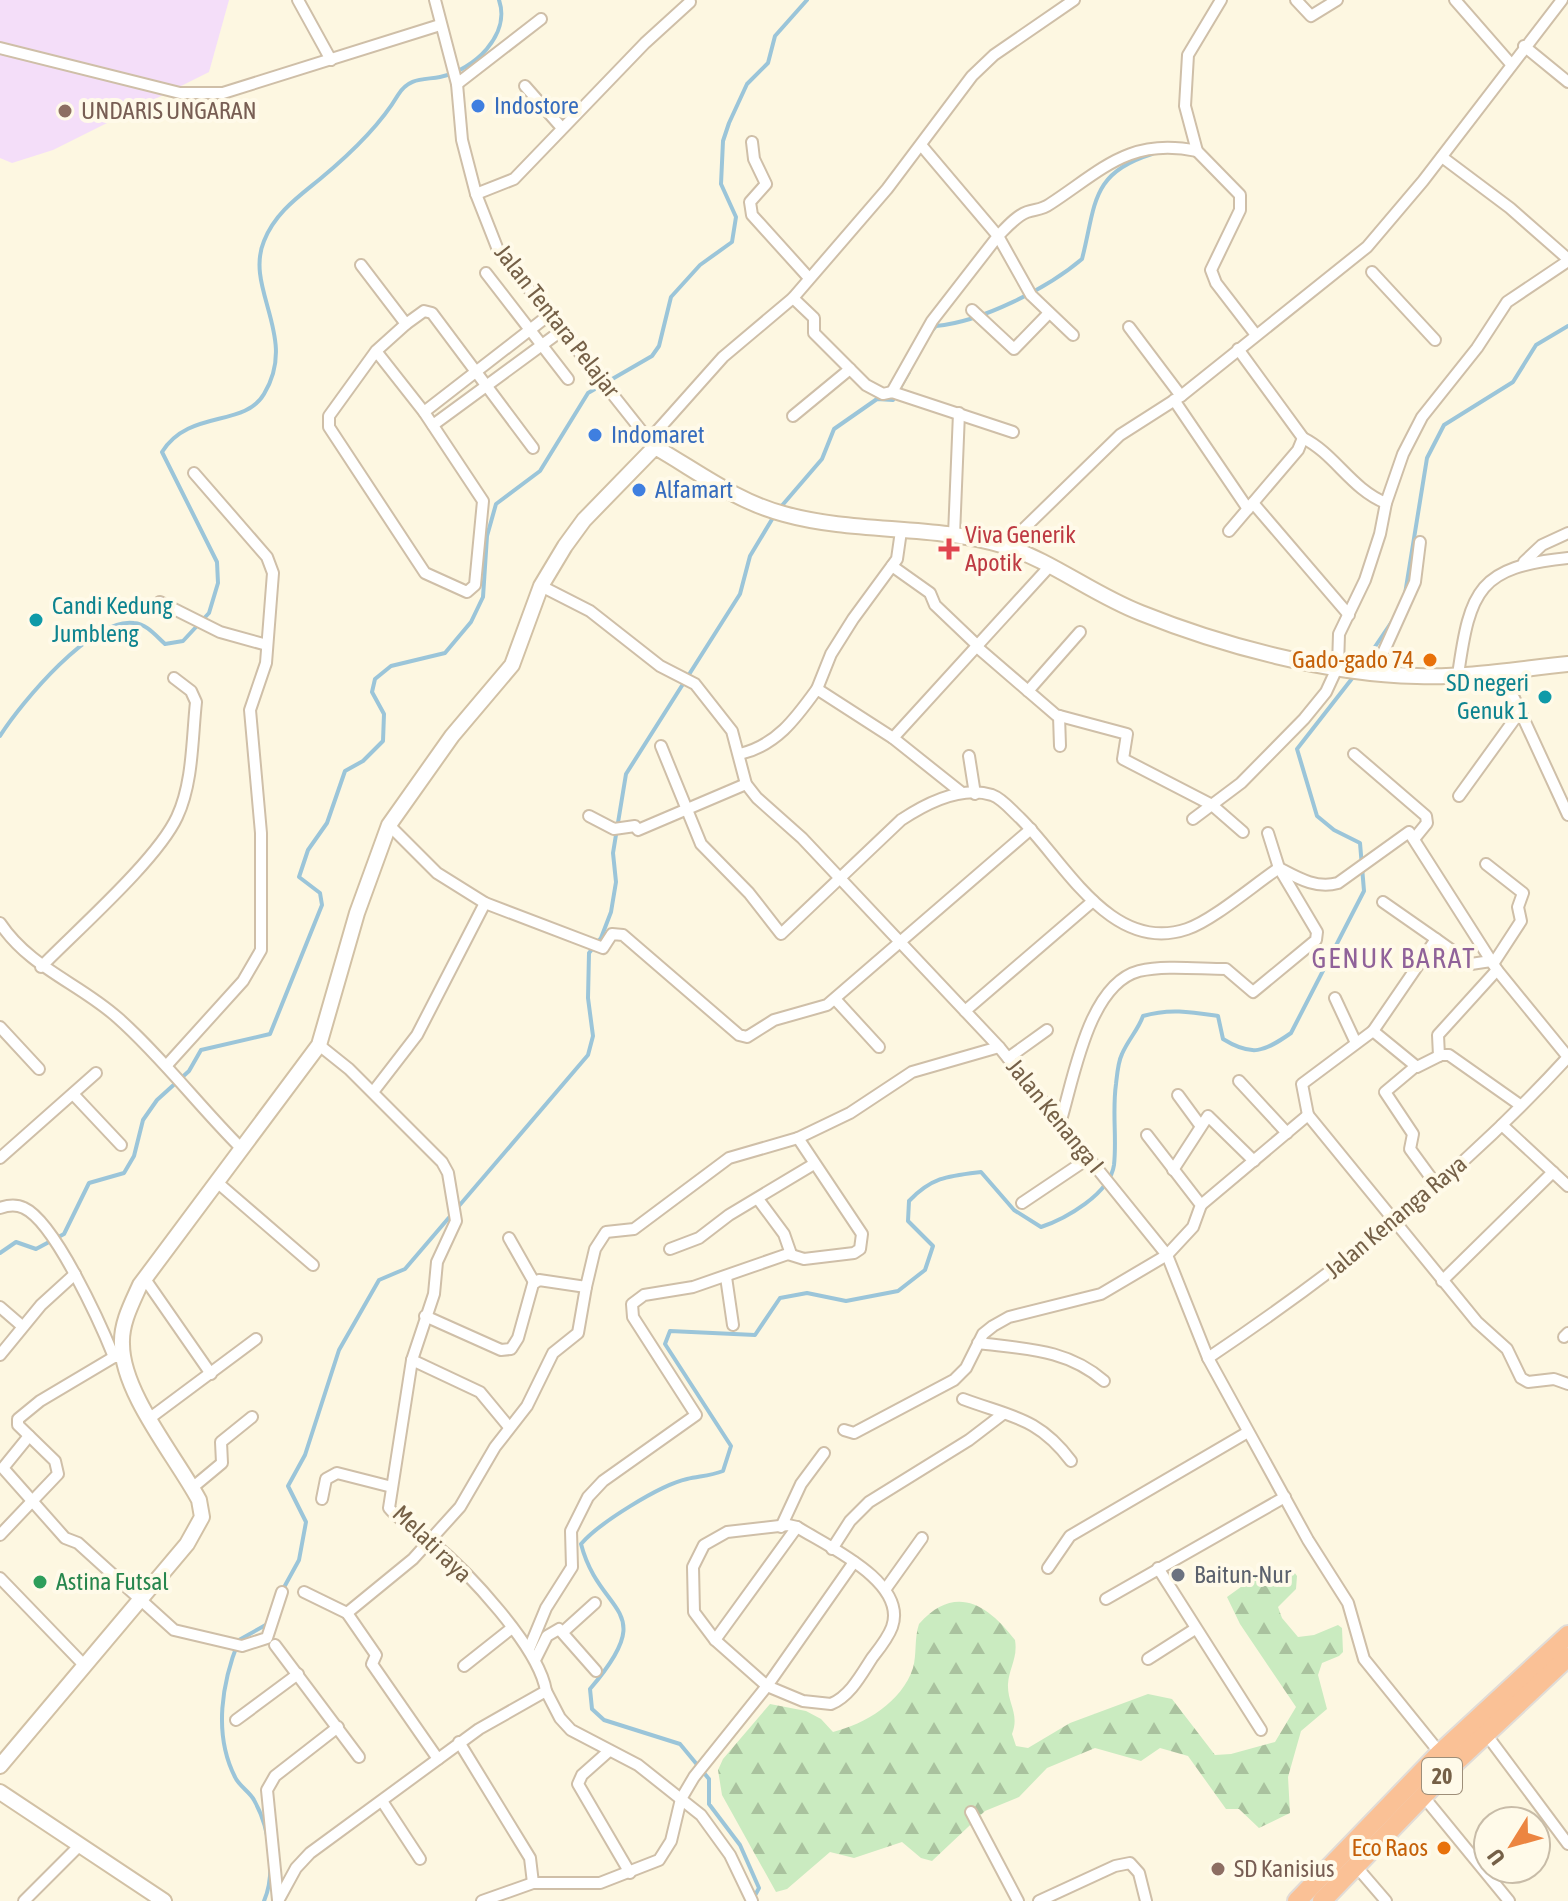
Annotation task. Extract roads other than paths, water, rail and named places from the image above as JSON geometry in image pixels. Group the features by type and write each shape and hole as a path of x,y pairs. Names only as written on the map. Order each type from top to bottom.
{"highway":[{"name":"20","path":"1297,1901 1364,1842 1423,1796 1486,1734 1510,1700 1568,1635"},
{"name":"20","path":"1322,1901 1355,1865 1364,1842 1440,1753 1568,1657"}],"street":[{"path":"298,0 331,60"},
{"name":"Jalan Tentara Pelajar","path":"435,0 454,76 462,140 476,194 498,250 652,444"},
{"path":"119,1357 123,1327 145,1279 218,1183 240,1147 279,1102 319,1045 357,913 389,825 444,746 512,665 541,586 584,520 652,444 723,357 793,298 921,145 972,76 994,55 1074,0"},
{"path":"1221,0 1197,36 1184,70 1185,106 1197,151 1240,195 1240,210 1211,270 1216,283 1256,335"},
{"path":"1296,0 1311,16 1337,0"},
{"path":"1455,0 1511,64"},
{"path":"476,194 509,183 690,2"},
{"path":"1006,546 1120,435 1178,398 1256,335 1365,263 1387,226 1556,2"},
{"path":"454,76 541,19"},
{"path":"0,48 180,93 223,93 440,25"},
{"path":"1524,46 1568,82"},
{"path":"525,86 562,128"},
{"path":"752,142 754,159 766,184 750,202 752,215 809,278"},
{"path":"921,145 998,236 1029,292 1073,335"},
{"path":"896,394 932,321 998,236 1024,213 1047,207 1104,165 1130,152 1157,146 1197,151"},
{"path":"1193,819 1241,783 1326,692 1341,667 1339,634 1375,554 1386,503 1403,454 1422,417 1517,292 1568,260 1510,208 1442,157"},
{"path":"1365,263 1435,340"},
{"path":"361,265 406,324"},
{"path":"486,273 568,379"},
{"path":"793,298 814,318 814,333 875,390 959,413 1013,432"},
{"path":"376,351 424,412 484,503 475,585 464,593 425,573 330,432 329,416 376,351 406,324 430,311 533,448"},
{"path":"976,314 1014,349 1049,313"},
{"path":"424,412 549,315"},
{"path":"1129,327 1251,506 1349,615"},
{"path":"433,425 561,331"},
{"path":"1238,349 1303,438 1318,446 1368,494 1386,503"},
{"path":"793,416 850,369"},
{"path":"954,535 959,413"},
{"path":"1229,531 1298,450 1303,438"},
{"path":"652,444 740,498 784,515 954,535 1006,546 1139,613 1253,652 1371,672 1458,675 1568,664"},
{"path":"167,1065 259,958 261,833 250,710 263,676 273,573 270,562 194,473"},
{"path":"740,754 764,745 784,731 817,689 838,642 898,556 901,531"},
{"path":"1458,675 1466,630 1487,582 1524,562 1542,545 1568,533"},
{"path":"1371,672 1412,590 1420,542"},
{"path":"1524,562 1568,558"},
{"path":"892,566 930,593 935,605 977,646 1059,716 1128,735 1123,759 1212,805 1243,832"},
{"path":"893,738 1049,567"},
{"path":"541,586 590,611 660,666 695,684 722,714 740,754 746,784 688,812 638,830 635,826 618,829 589,816"},
{"path":"160,602 220,632 267,645"},
{"path":"1028,691 1080,632"},
{"path":"1476,674 1508,692 1568,815"},
{"path":"41,967 154,849 178,815 186,792 196,702 191,691 174,678"},
{"path":"817,689 893,738 962,793"},
{"path":"1459,796 1519,713"},
{"path":"1059,716 1060,746"},
{"path":"661,746 708,854 749,893 781,934 901,820 920,808 962,793 996,796 1031,829 1093,901 1122,924 1176,932 1190,929 1279,868"},
{"path":"1354,754 1426,816 1427,823 1414,839"},
{"path":"969,756 975,794"},
{"name":"Jalan Kenanga I","path":"746,784 841,878 999,1047 1167,1255 1208,1358 1348,1603 1360,1649 1369,1668 1440,1753"},
{"path":"389,825 437,873 485,903 603,948 615,933 623,935 744,1037 751,1036 774,1020 820,1009 835,999 1031,829"},
{"path":"1279,868 1304,881 1326,886 1338,883 1407,832 1493,965 1568,1057"},
{"path":"1061,1120 1094,1015 1104,996 1118,983 1142,971 1226,969 1253,992 1316,940 1317,932 1279,868 1268,833"},
{"path":"1439,1056 1438,1035 1493,965 1521,921 1518,907 1523,893 1486,864"},
{"path":"965,1011 1093,901"},
{"path":"1383,902 1471,964 1493,965"},
{"path":"373,1092 417,1035 485,903"},
{"path":"0,923 23,953 79,988 115,1016 167,1065 240,1147"},
{"path":"1436,939 1373,1031 1301,1086 1308,1115 1442,1281 1477,1322 1507,1349 1521,1378 1528,1382 1554,1379 1568,1384"},
{"path":"1335,998 1356,1043"},
{"path":"835,999 879,1047"},
{"path":"0,1027 39,1069"},
{"path":"1008,1058 1047,1030"},
{"path":"1373,1031 1416,1066 1422,1067 1439,1056 1449,1055 1520,1105"},
{"name":"Melati raya","path":"319,1045 373,1092 442,1162 448,1173 456,1221 437,1262 434,1294 412,1360 388,1504 392,1511 431,1540 512,1628 532,1654 546,1691 565,1725 638,1765 711,1827 730,1855 750,1898"},
{"path":"347,1613 389,1581 431,1540 471,1492 507,1424 527,1406 553,1353 578,1333 586,1287 602,1234 634,1229 729,1158 798,1138 850,1113 912,1072 999,1047"},
{"name":"Jalan Kenanga Raya","path":"1208,1358 1330,1273 1396,1222 1502,1125 1568,1057"},
{"path":"1416,1066 1385,1092 1412,1133 1410,1149 1437,1186"},
{"path":"0,1158 96,1073"},
{"path":"1239,1081 1287,1133"},
{"path":"73,1094 121,1145"},
{"path":"1178,1095 1200,1125"},
{"path":"844,1430 854,1433 948,1385 966,1368 983,1334 1009,1317 1101,1294 1167,1255 1193,1227 1201,1205 1308,1115"},
{"path":"1173,1170 1200,1125 1211,1116 1254,1161"},
{"path":"1502,1125 1568,1186"},
{"path":"1147,1135 1201,1205"},
{"path":"532,1654 546,1608 572,1567 571,1531 588,1497 603,1481 696,1415 633,1317 632,1304 644,1295 693,1287 791,1254 804,1259 854,1253 863,1241 798,1138"},
{"path":"1022,1203 1089,1158"},
{"path":"670,1249 699,1238 814,1164"},
{"path":"1442,1281 1553,1172"},
{"path":"218,1183 313,1265"},
{"path":"758,1199 784,1234 791,1254"},
{"path":"0,1208 13,1205 25,1208 75,1274 133,1388 202,1510 198,1527 142,1600 83,1664 0,1766"},
{"path":"425,1316 506,1351 514,1347 534,1282 509,1238"},
{"path":"0,1355 22,1326 75,1274"},
{"path":"726,1277 733,1325"},
{"path":"145,1279 211,1374"},
{"path":"534,1282 586,1287"},
{"path":"0,1307 22,1326"},
{"path":"150,1418 256,1339"},
{"path":"978,1343 1053,1353 1084,1364 1104,1381"},
{"path":"0,1535 56,1478 58,1468 18,1425 18,1419 61,1387 119,1357"},
{"path":"412,1360 480,1392 507,1424"},
{"path":"963,1399 1038,1426 1071,1461"},
{"path":"832,1549 850,1521 869,1502 969,1440 1003,1414"},
{"path":"192,1488 222,1463 221,1442 252,1417"},
{"path":"1048,1568 1064,1541 1076,1531 1248,1432"},
{"path":"29,1436 3,1466 65,1538 78,1543 174,1630 238,1645 267,1638 282,1592"},
{"path":"781,1527 801,1484 824,1453"},
{"path":"322,1499 323,1483 333,1473 392,1487"},
{"path":"1106,1599 1285,1497"},
{"path":"715,1640 797,1527"},
{"path":"797,1527 832,1549 887,1587 893,1626 840,1701 831,1704 803,1701 767,1686 715,1640 694,1612 691,1585 697,1554 704,1545 727,1532 797,1527"},
{"path":"887,1587 922,1538"},
{"path":"482,1901 533,1883 588,1885 649,1866 665,1852 676,1827 681,1799 694,1777 767,1686 854,1562"},
{"path":"1158,1568 1261,1730"},
{"path":"2,1584 83,1664"},
{"path":"304,1592 347,1613 376,1655 372,1664 438,1759"},
{"path":"564,1631 595,1603"},
{"path":"464,1666 512,1628"},
{"path":"532,1654 547,1636 558,1629 564,1631 596,1671"},
{"path":"1148,1659 1195,1629"},
{"path":"275,1645 359,1757"},
{"path":"236,1720 298,1674"},
{"path":"278,1901 305,1856 459,1742 546,1691"},
{"path":"278,1901 266,1796 270,1782 338,1727"},
{"path":"1486,1734 1568,1844"},
{"path":"459,1742 530,1858 533,1883"},
{"path":"609,1751 582,1775 578,1784 630,1873"},
{"path":"0,1792 159,1900"},
{"path":"1423,1796 1509,1901"},
{"path":"382,1801 420,1859"},
{"path":"971,1812 1018,1901"},
{"path":"24,1901 79,1846"},
{"path":"1039,1901 1115,1866 1130,1863 1139,1873 1146,1901"},
{"path":"1355,1865 1386,1901"}],"waterway":[{"path":"0,736 59,665 98,633 117,625 134,623 147,628 165,644 183,641 209,613 218,583 217,562 162,452 173,439 187,430 243,411 264,394 273,373 276,353 260,277 260,259 264,241 274,222 363,140 402,89 417,80 453,73 477,59 495,38 500,26 499,0"},
{"path":"0,1253 16,1242 36,1249 64,1234 89,1183 124,1173 134,1156 143,1120 157,1100 189,1071 201,1050 270,1034 322,905 320,893 299,877 308,850 327,823 345,771 363,761 383,741 384,714 372,692 375,679 391,666 445,653 471,622 483,597 487,536 496,504 540,471 588,393 652,356 659,346 671,297 700,265 732,242 736,217 721,184 723,141 747,84 768,63 775,36 807,0"},
{"path":"930,333 936,326 973,318 1013,302 1082,259 1094,207 1106,181 1132,162 1152,154"},
{"path":"1405,594 1427,458 1444,425 1513,382 1536,345 1568,326"},
{"path":"779,509 822,459 834,429 877,399 893,400 909,372"},
{"path":"282,1591 299,1560 306,1522 288,1486 305,1455 339,1350 379,1280 405,1269 588,1055 593,1036 588,998 589,953 601,938 611,912 616,882 613,853 626,774 740,594 750,556 774,516"},
{"path":"1360,669 1393,620"},
{"path":"753,1899 759,1888 740,1845 709,1804 709,1779 680,1744 604,1720 592,1709 590,1689 611,1662 621,1642 623,1626 619,1613 590,1568 581,1544 615,1516 646,1497 675,1483 723,1471 731,1446 665,1344 670,1331 755,1335 780,1298 807,1293 846,1301 898,1291 925,1270 933,1246 908,1221 909,1201 925,1187 941,1179 981,1172 1014,1210 1041,1227 1074,1212 1095,1195 1111,1176 1115,1155 1114,1105 1119,1065 1124,1049 1143,1016 1171,1011 1218,1016 1223,1039 1250,1050 1265,1048 1291,1033 1364,891 1360,843 1334,830 1317,816 1297,749 1354,676"},
{"path":"264,1901 270,1877 270,1850 260,1811 237,1780 228,1760 222,1708 228,1673 239,1640 271,1622"}],"place":[{"name":"Indostore","path":"478,106"},
{"name":"UNDARIS UNGARAN","path":"65,111"},
{"name":"Indomaret","path":"595,435"},
{"name":"Alfamart","path":"639,490"},
{"name":"Viva Generik Apotik","path":"949,549"},
{"name":"Candi Kedung Jumbleng","path":"36,620"},
{"name":"Gado-gado 74","path":"1430,660"},
{"name":"SD negeri Genuk 1","path":"1545,697"},
{"name":"Baitun-Nur","path":"1178,1575"},
{"name":"Astina Futsal","path":"40,1582"},
{"name":"Eco Raos","path":"1444,1848"},
{"name":"SD Kanisius","path":"1218,1869"}],"district":[{"name":"GENUK BARAT","path":"1394,958"}]}
